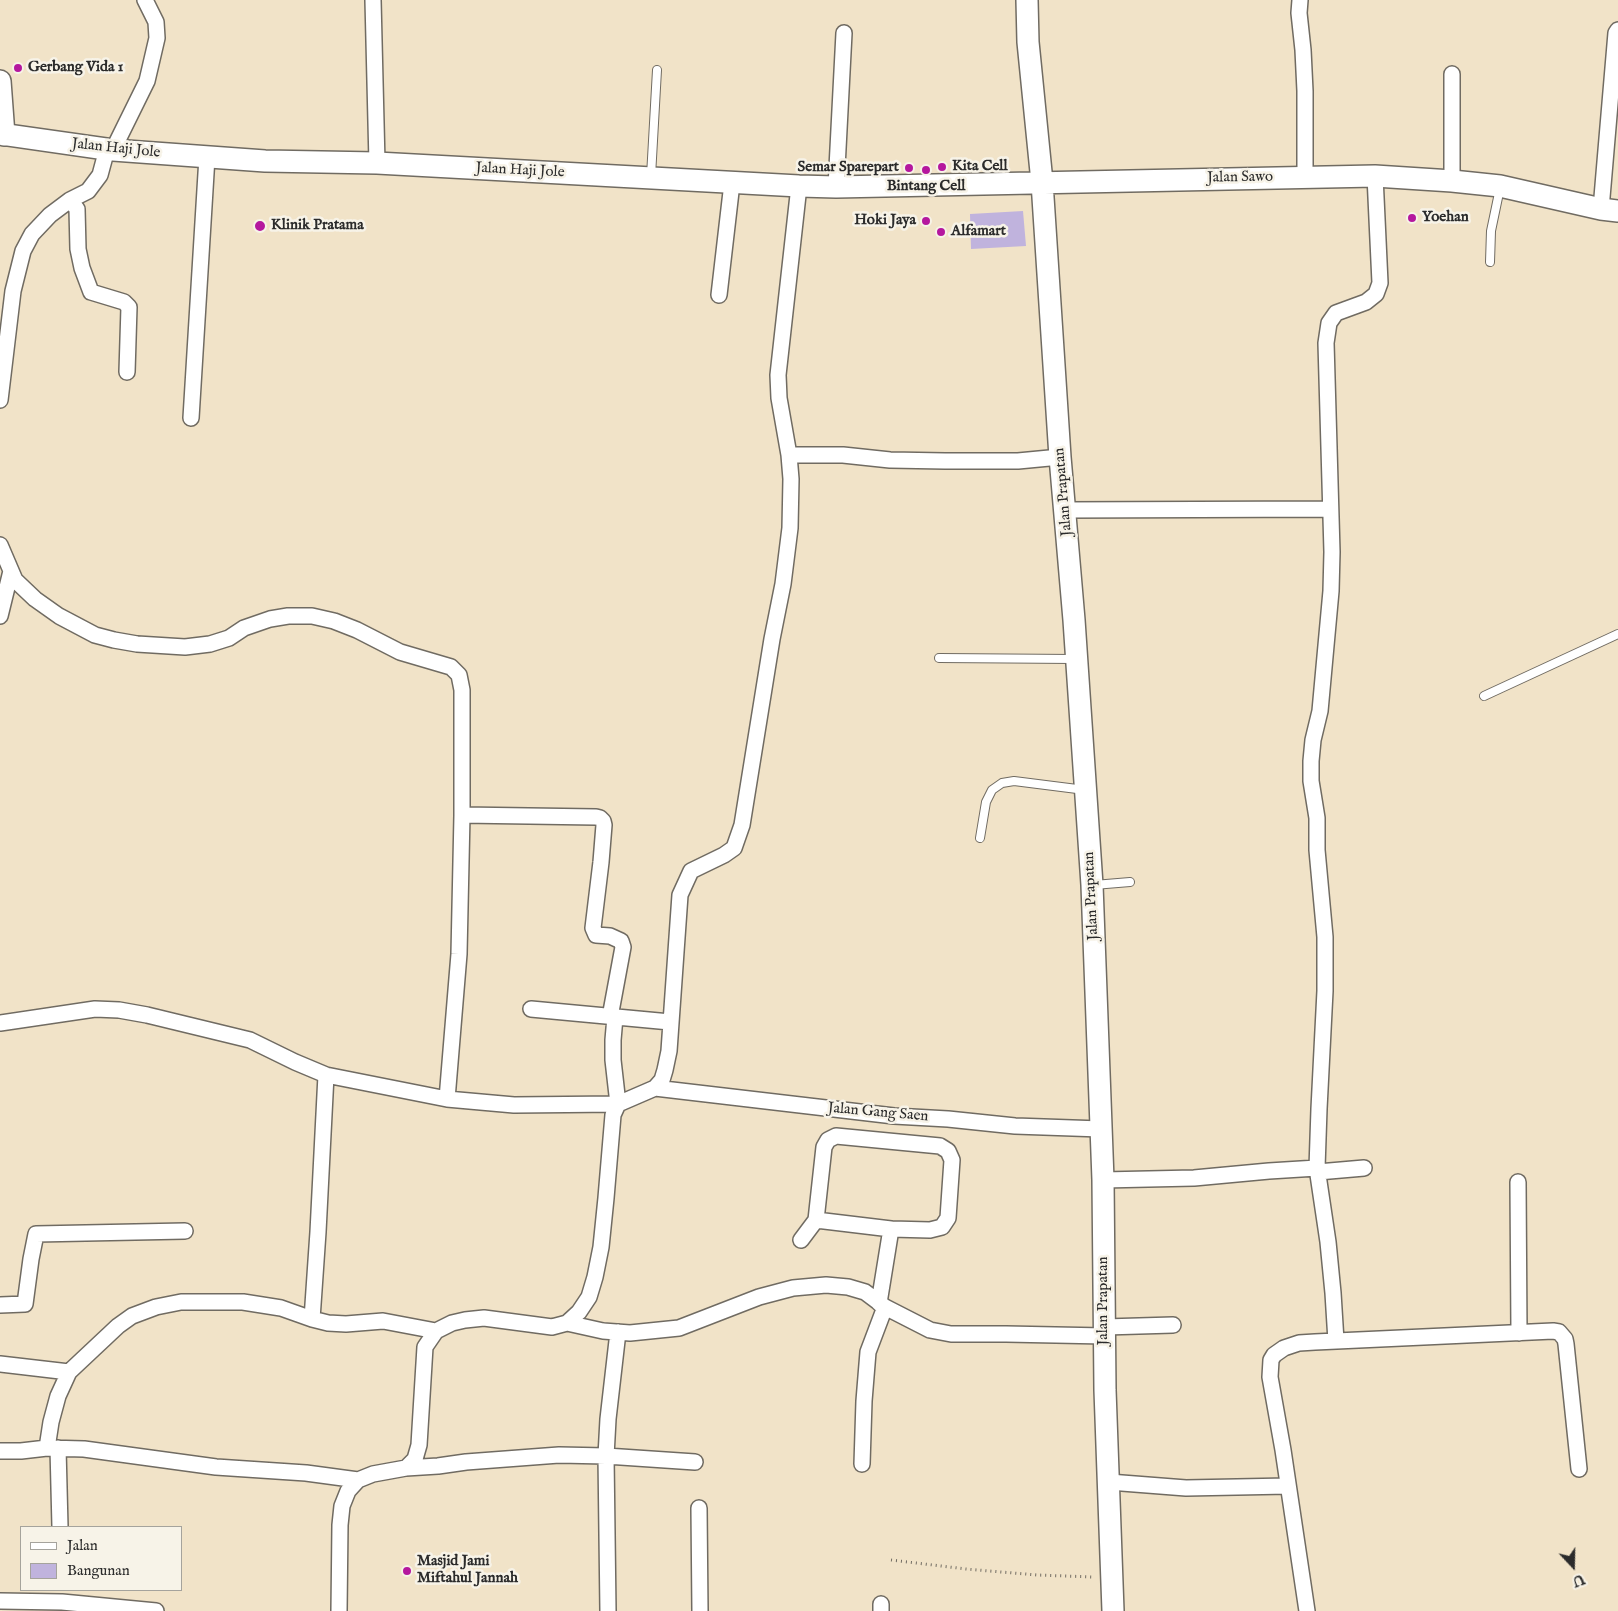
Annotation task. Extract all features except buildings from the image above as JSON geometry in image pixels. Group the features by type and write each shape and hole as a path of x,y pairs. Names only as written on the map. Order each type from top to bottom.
{"main road":[{"path":"1027,0 1028,42 1042,182"},
{"path":"0,81 2,135"},
{"name":"Jalan Haji Jole","path":"2,135 110,150 265,161 377,163 732,183 836,187 1042,182"},
{"name":"Jalan Sawo","path":"1042,182 1375,176 1500,186 1610,210"},
{"name":"Jalan Prapatan","path":"1042,182 1060,457 1066,510 1092,885 1103,1180 1105,1399 1113,1611"}],"street":[{"path":"0,400 13,291 23,251 32,234 50,215 70,200 88,191 100,175 110,150 147,81 157,38 156,22 145,0"},
{"path":"373,0 377,163"},
{"path":"1300,0 1299,13 1305,91 1305,177"},
{"path":"1610,210 1616,33 1618,30"},
{"path":"836,187 844,33"},
{"path":"1452,74 1452,181"},
{"path":"191,418 207,157"},
{"path":"1336,1341 1328,1242 1318,1170 1325,991 1325,937 1317,850 1317,818 1311,781 1311,761 1313,740 1320,711 1331,591 1332,552 1326,343 1329,323 1336,313 1366,302 1376,294 1380,283 1375,176"},
{"path":"719,295 732,183"},
{"path":"0,1024 95,1010 119,1010 250,1040 294,1062 326,1075 447,1099 514,1105 618,1104 655,1088 662,1080 668,1050 680,896 691,871 734,848 742,825 772,639 783,584 790,528 791,480 789,455 779,398 778,375 799,186"},
{"path":"70,200 77,209 79,257 91,292 124,302 129,307 126,372"},
{"path":"789,455 843,455 890,460 945,462 1018,461 1060,457"},
{"path":"1066,510 1330,509"},
{"path":"0,546 15,580 35,599 59,616 95,635 137,644 185,647 229,638 244,628 270,619 288,616 312,616 334,621 357,630 400,652 451,667 459,675 462,690 459,954 447,1099"},
{"path":"0,616 11,571"},
{"path":"462,816 596,817 600,818 604,824 593,928 596,934 610,936 620,941 623,947 612,1017 613,1060 618,1104 613,1115 601,1247 595,1277 589,1298 579,1312 567,1323"},
{"path":"531,1010 670,1022"},
{"path":"312,1319 326,1075"},
{"name":"Jalan Gang Saen","path":"655,1088 894,1116 1015,1126 1101,1129"},
{"path":"801,1240 816,1220 824,1147 828,1140 836,1136 940,1146 948,1150 952,1160 948,1218 942,1227 930,1230 891,1228 816,1220"},
{"path":"1103,1180 1194,1178 1269,1171 1364,1168"},
{"path":"1518,1182 1519,1333"},
{"path":"862,1464 868,1352 882,1305 891,1228"},
{"path":"0,1304 25,1304 36,1234 185,1231"},
{"path":"406,1468 415,1458 418,1445 425,1347 436,1331 452,1323 484,1318 552,1327 567,1323 630,1333 679,1328 759,1297 793,1288 826,1285 848,1287 864,1292 882,1305 930,1330 951,1334 1105,1331 1173,1325"},
{"path":"60,1526 50,1422 58,1396 69,1372 118,1326 132,1316 156,1307 181,1302 243,1302 282,1308 328,1323 346,1324 383,1321 436,1331"},
{"path":"608,1611 608,1484 606,1456 618,1332"},
{"path":"1307,1611 1270,1377 1271,1360 1278,1352 1292,1345 1315,1342 1559,1332 1565,1339 1579,1470"},
{"path":"0,1364 69,1372"},
{"path":"0,1451 53,1448 84,1449 216,1467 306,1473 358,1480"},
{"path":"339,1611 342,1506 348,1491 358,1480 373,1474 406,1468 559,1455 695,1462"},
{"path":"1109,1482 1186,1488 1288,1486"},
{"path":"699,1508 700,1611"},
{"path":"0,1601 62,1596 129,1610 156,1611"}],"lane":[{"path":"651,178 657,70"},
{"path":"1490,262 1491,231 1500,186"},
{"path":"1484,696 1618,634"},
{"path":"939,658 1077,659"},
{"path":"980,838 986,802 992,790 1002,783 1014,781 1086,790"},
{"path":"1092,885 1130,882"}],"path":[{"path":"891,1560 966,1569 1111,1577"}],"place":[{"name":"Gerbang Vida 1","path":"18,68"},
{"name":"Kita Cell","path":"942,167"},
{"name":"Semar Sparepart","path":"909,168"},
{"name":"Bintang Cell","path":"926,170"},
{"name":"Yoehan","path":"1412,218"},
{"name":"Hoki Jaya","path":"926,221"},
{"name":"Klinik Pratama","path":"260,226"},
{"name":"Alfamart","path":"941,232"},
{"name":"Masjid Jami Miftahul Jannah","path":"407,1571"}]}
